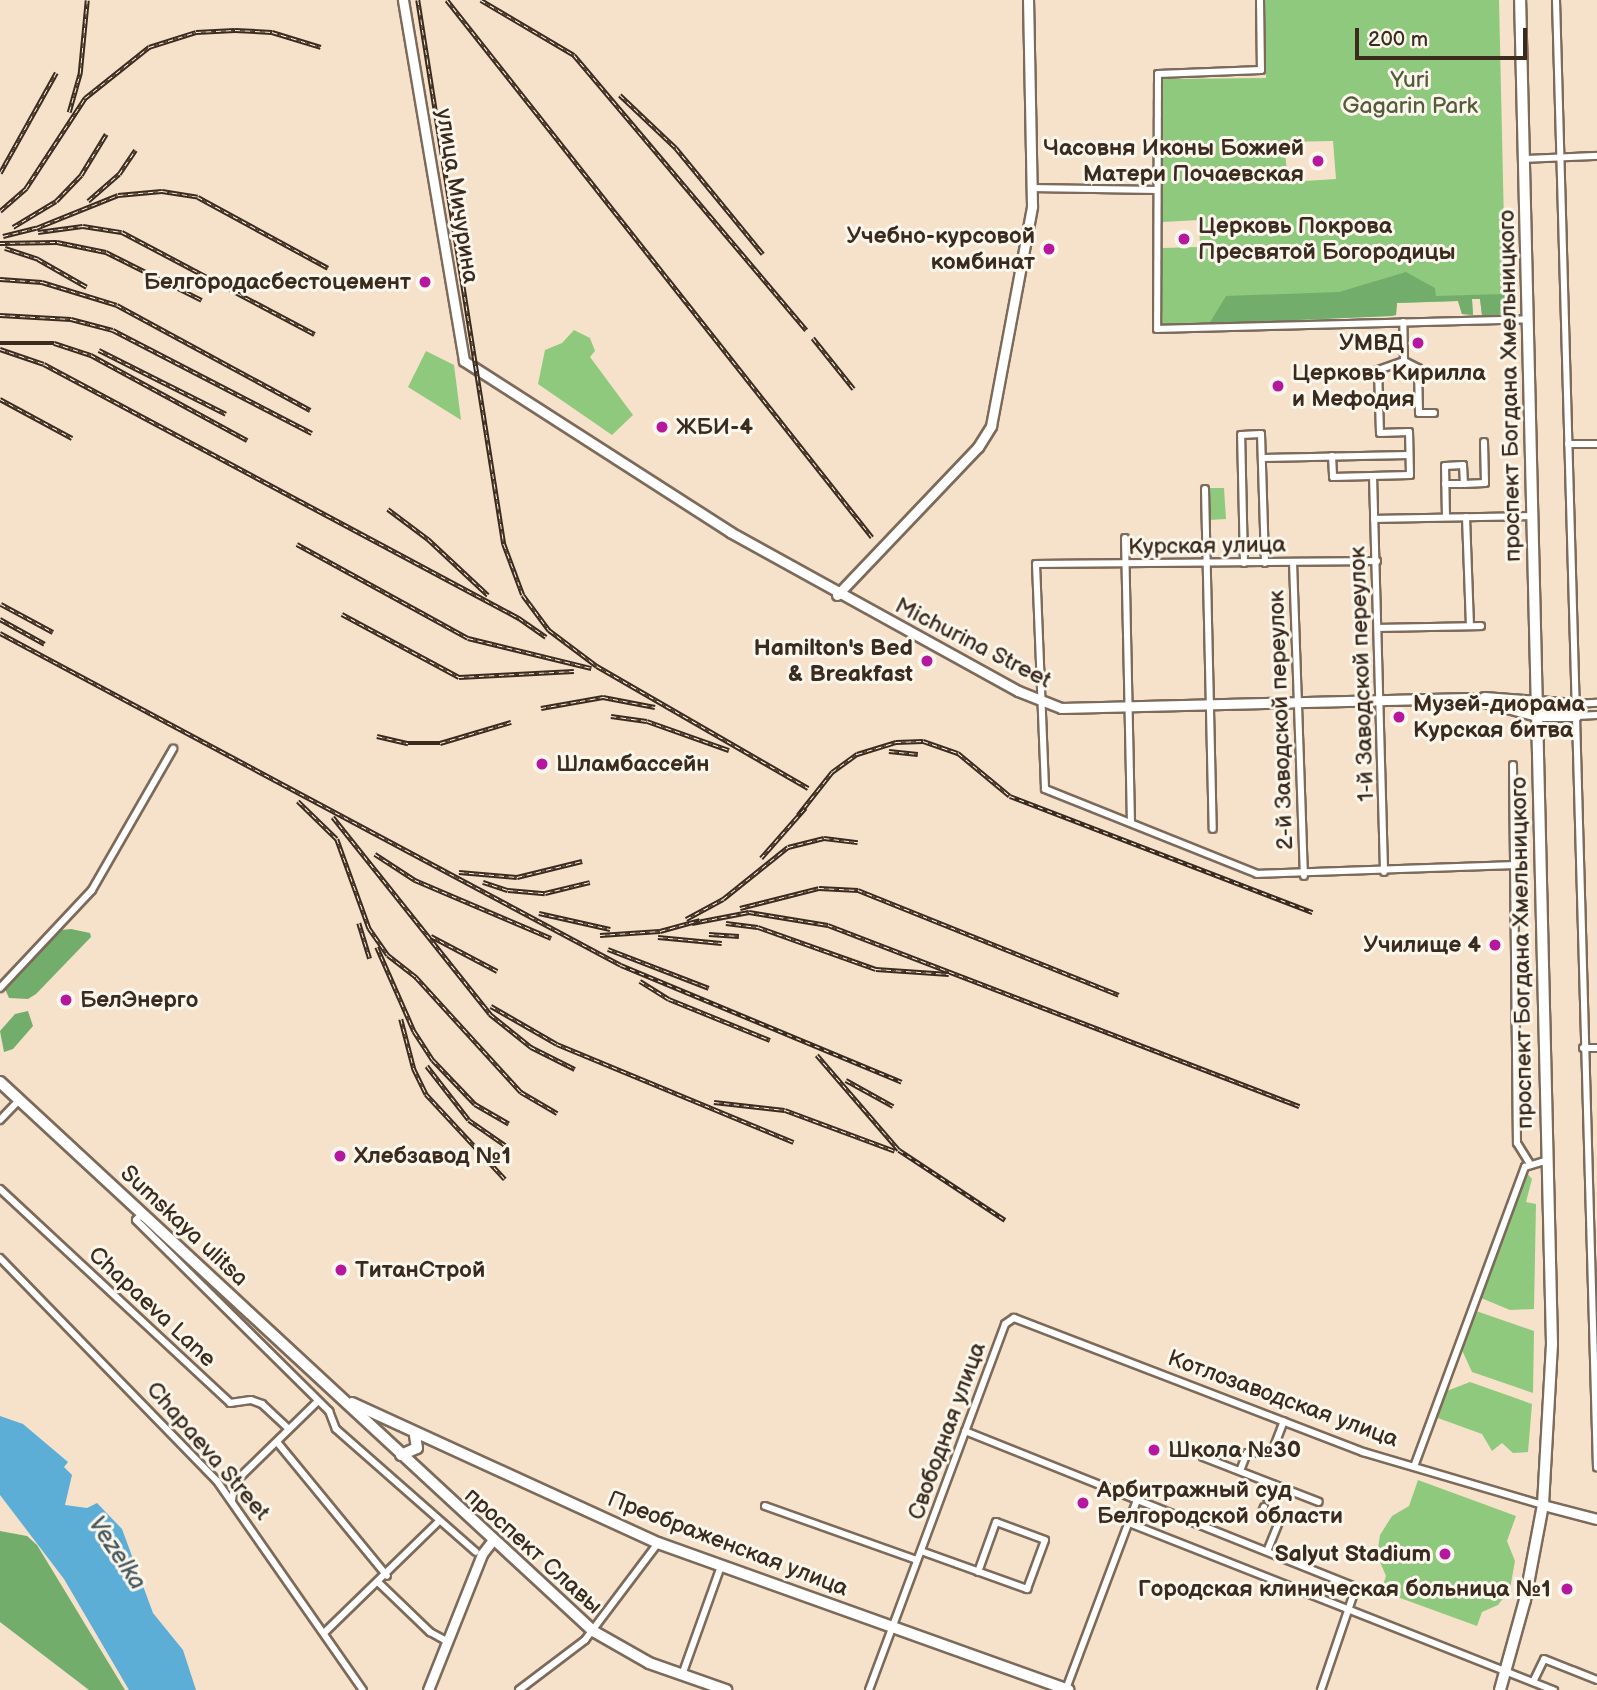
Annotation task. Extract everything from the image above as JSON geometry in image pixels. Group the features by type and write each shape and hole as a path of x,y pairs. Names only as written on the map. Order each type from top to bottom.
{"main road":[{"name":"проспект Богдана Хмельницкого","path":"1500,1690 1543,1503 1552,1344 1545,1161 1520,0"},
{"name":"Sumskaya ulitsa","path":"0,1082 342,1397"},
{"name":"Преображенская улица","path":"342,1397 414,1434 658,1543 1067,1690"},
{"name":"проспект Славы","path":"342,1397 391,1446 593,1631 627,1653 726,1690"},
{"path":"391,1446 398,1435 414,1434 417,1448 401,1455"}],"street":[{"name":"Michurina Street","path":"403,0 464,361 730,533 837,594 1043,703 1061,708 1469,698 1537,716"},
{"path":"837,594 978,447 991,426 1024,265 1033,188 1028,0"},
{"path":"1260,0 1261,71 1158,74 1154,190 1157,328 1527,319"},
{"path":"1556,0 1583,1048 1594,1305 1597,1467"},
{"path":"1524,159 1597,156"},
{"path":"1033,188 1154,190"},
{"path":"1403,322 1404,361"},
{"path":"1332,456 1333,477 1410,475 1409,432 1380,433 1378,370 1404,361 1418,368 1419,413 1434,413"},
{"path":"1244,563 1241,435 1261,434 1265,563"},
{"path":"1445,484 1485,483 1484,442"},
{"path":"1568,444 1597,443"},
{"path":"1263,458 1409,455"},
{"path":"1446,517 1445,466 1463,465 1464,484"},
{"name":"1-й Заводской переулок","path":"1373,476 1384,872"},
{"path":"1205,489 1213,829"},
{"path":"1374,519 1532,516"},
{"path":"1466,517 1470,626"},
{"path":"1125,538 1131,823"},
{"name":"Курская улица","path":"1043,703 1036,564 1377,561"},
{"name":"2-й Заводской переулок","path":"1293,562 1304,876"},
{"path":"1379,628 1481,626"},
{"path":"1469,698 1597,703"},
{"path":"1043,703 1045,789 1257,874 1304,876 1513,865"},
{"path":"1537,716 1597,715"},
{"path":"0,988 92,890 173,749"},
{"path":"1513,765 1517,1143 1531,1165"},
{"path":"1583,1048 1597,1048"},
{"path":"0,1120 19,1100"},
{"path":"1415,1464 1525,1167 1545,1161"},
{"name":"Chapaeva Lane","path":"0,1189 230,1403 251,1400 262,1404 288,1428"},
{"path":"142,1214 136,1220 329,1411 336,1429 475,1552"},
{"name":"Chapaeva Street","path":"0,1258 217,1481 363,1690"},
{"path":"241,1326 251,1315"},
{"name":"Котлозаводская улица","path":"1014,1318 1363,1452 1415,1464 1516,1500 1543,1503"},
{"name":"Свободная улица","path":"869,1690 1005,1324 1014,1318"},
{"path":"232,1500 234,1482 318,1401"},
{"path":"1240,1471 1247,1453 1272,1452 1284,1421"},
{"path":"965,1431 1138,1497 1356,1587 1321,1690"},
{"path":"277,1442 387,1576"},
{"path":"1203,1457 1319,1502"},
{"path":"217,1481 234,1482"},
{"path":"1268,1498 1273,1484"},
{"path":"1067,1690 1138,1497"},
{"path":"1543,1503 1597,1519"},
{"path":"765,1506 918,1560"},
{"path":"1264,1507 1261,1514 1279,1522 1267,1551"},
{"path":"324,1633 387,1576 438,1522"},
{"path":"921,1551 978,1572 1027,1589 1045,1540 996,1522 978,1572"},
{"path":"1129,1522 1554,1690"},
{"path":"428,1690 482,1555 493,1540"},
{"path":"519,1690 593,1631 658,1543"},
{"path":"682,1675 721,1566"},
{"path":"379,1583 430,1632 446,1641"},
{"path":"1533,1682 1544,1659 1597,1680"}],"green space":[{"name":"Yuri Gagarin Park","path":"1265,0 1499,0 1506,315 1482,315 1480,299 1472,299 1473,315 1462,314 1458,301 1397,303 1396,315 1391,316 1162,325 1162,248 1200,247 1199,220 1162,222 1163,79 1266,78","holes":["1333,141 1336,179 1288,182 1284,142"]},
{"path":"1406,272 1435,288 1436,296 1505,294 1506,315 1482,315 1480,299 1472,299 1473,315 1462,314 1458,301 1397,303 1396,315 1391,316 1209,324 1226,296 1339,292"},
{"path":"574,330 590,338 595,351 590,357 633,415 612,435 538,384 545,350 562,343"},
{"path":"426,351 454,365 461,420 408,387"},
{"path":"1208,488 1224,488 1226,519 1209,520"},
{"path":"61,930 90,933 91,937 36,994 28,999 9,998 5,989 8,984"},
{"path":"28,1011 33,1026 13,1049 4,1052 0,1031 15,1014"},
{"path":"1526,1172 1532,1179 1526,1202 1536,1204 1534,1309 1510,1310 1481,1298"},
{"path":"1476,1311 1534,1331 1533,1393 1472,1372 1461,1348"},
{"path":"1470,1382 1532,1404 1528,1452 1513,1453 1502,1443 1492,1451 1482,1434 1435,1417 1444,1392"},
{"name":"Salyut Stadium","path":"1418,1480 1516,1516 1507,1541 1515,1561 1510,1589 1498,1605 1482,1612 1477,1626 1381,1591 1386,1576 1377,1555 1380,1535 1392,1516 1409,1506"},
{"path":"0,1531 27,1536 37,1545 125,1690 89,1690 0,1622"}],"water":[{"name":"Vezelka","path":"0,1416 23,1424 68,1462 64,1467 72,1475 65,1505 87,1508 97,1503 122,1529 153,1613 183,1650 196,1690 129,1690 64,1579 0,1495"}],"railway":[{"path":"69,112 80,73 87,0"},
{"path":"418,0 504,544 523,595 549,630 597,666 808,788"},
{"path":"447,0 872,537"},
{"path":"481,0 574,55 806,330"},
{"path":"0,211 26,188 85,98 149,47 196,32 235,30 272,32 321,47"},
{"path":"0,173 56,73"},
{"path":"620,95 676,148 763,254"},
{"path":"13,227 56,201 81,175 106,134"},
{"path":"88,201 119,174 135,150"},
{"path":"3,236 36,228 118,195 162,191 198,197 328,268"},
{"path":"38,232 83,226 122,232 315,334"},
{"path":"0,243 57,242 106,252 202,300"},
{"path":"5,248 38,259 87,287"},
{"path":"0,279 42,282 117,305 310,410"},
{"path":"0,315 71,319 113,330 312,433"},
{"path":"813,338 854,389"},
{"path":"0,343 54,343 91,355 247,440"},
{"path":"0,349 44,364 519,618 546,637"},
{"path":"99,350 226,414"},
{"path":"0,399 72,438"},
{"path":"388,509 428,539 488,595"},
{"path":"297,544 468,638 591,668"},
{"path":"1,604 53,632"},
{"path":"342,614 459,677 574,671"},
{"path":"0,619 45,644"},
{"path":"0,633 621,965 902,1082"},
{"path":"541,708 603,697 655,707"},
{"path":"611,716 647,721 729,750"},
{"path":"377,736 408,743 440,743 511,722"},
{"path":"798,815 832,772 857,754 896,742 923,741 958,753 1010,796 1312,912"},
{"path":"889,751 918,754"},
{"path":"298,801 337,839 369,928 388,955 416,977 521,1092 557,1113"},
{"path":"761,858 805,808"},
{"path":"333,817 490,1014 531,1047 575,1069"},
{"path":"686,919 723,899 788,847 824,838 858,842"},
{"path":"375,854 415,880 551,938"},
{"path":"459,872 517,877 582,861"},
{"path":"483,882 508,890 545,893 590,882"},
{"path":"740,908 819,888 858,890 1119,995"},
{"path":"692,923 749,912 828,925 1299,1106"},
{"path":"539,913 610,929"},
{"path":"600,935 660,931 700,920"},
{"path":"359,923 370,958"},
{"path":"726,923 758,927 876,969 949,974"},
{"path":"709,934 739,936"},
{"path":"431,936 497,971"},
{"path":"658,937 722,943"},
{"path":"377,947 414,1031 433,1060 475,1104 509,1124"},
{"path":"608,949 709,988"},
{"path":"640,981 669,999 770,1040"},
{"path":"491,1006 557,1044 794,1142"},
{"path":"401,1019 414,1069 426,1094 505,1179"},
{"path":"817,1055 899,1150 1005,1220"},
{"path":"427,1066 469,1120 505,1145"},
{"path":"846,1080 893,1106"},
{"path":"714,1102 785,1110 895,1151"}],"place":[{"name":"Часовня Иконы Божией Матери Почаевская","path":"1318,161"},
{"name":"Церковь Покрова Пресвятой Богородицы","path":"1184,239"},
{"name":"Учебно-курсовой комбинат","path":"1049,249"},
{"name":"Белгородасбестоцемент","path":"425,282"},
{"name":"УМВД","path":"1418,343"},
{"name":"Церковь Кирилла и Мефодия","path":"1278,386"},
{"name":"ЖБИ-4","path":"662,427"},
{"name":"Hamilton's Bed & Breakfast","path":"927,661"},
{"name":"Музей-диорама Курская битва","path":"1399,717"},
{"name":"Шламбассейн","path":"542,764"},
{"name":"Училище 4","path":"1495,945"},
{"name":"БелЭнерго","path":"66,1000"},
{"name":"Хлебзавод №1","path":"340,1156"},
{"name":"ТитанСтрой","path":"341,1270"},
{"name":"Школа №30","path":"1154,1450"},
{"name":"Арбитражный суд Белгородской области","path":"1083,1503"},
{"name":"Salyut Stadium","path":"1445,1554"},
{"name":"Городская клиническая больница №1","path":"1567,1589"}]}
